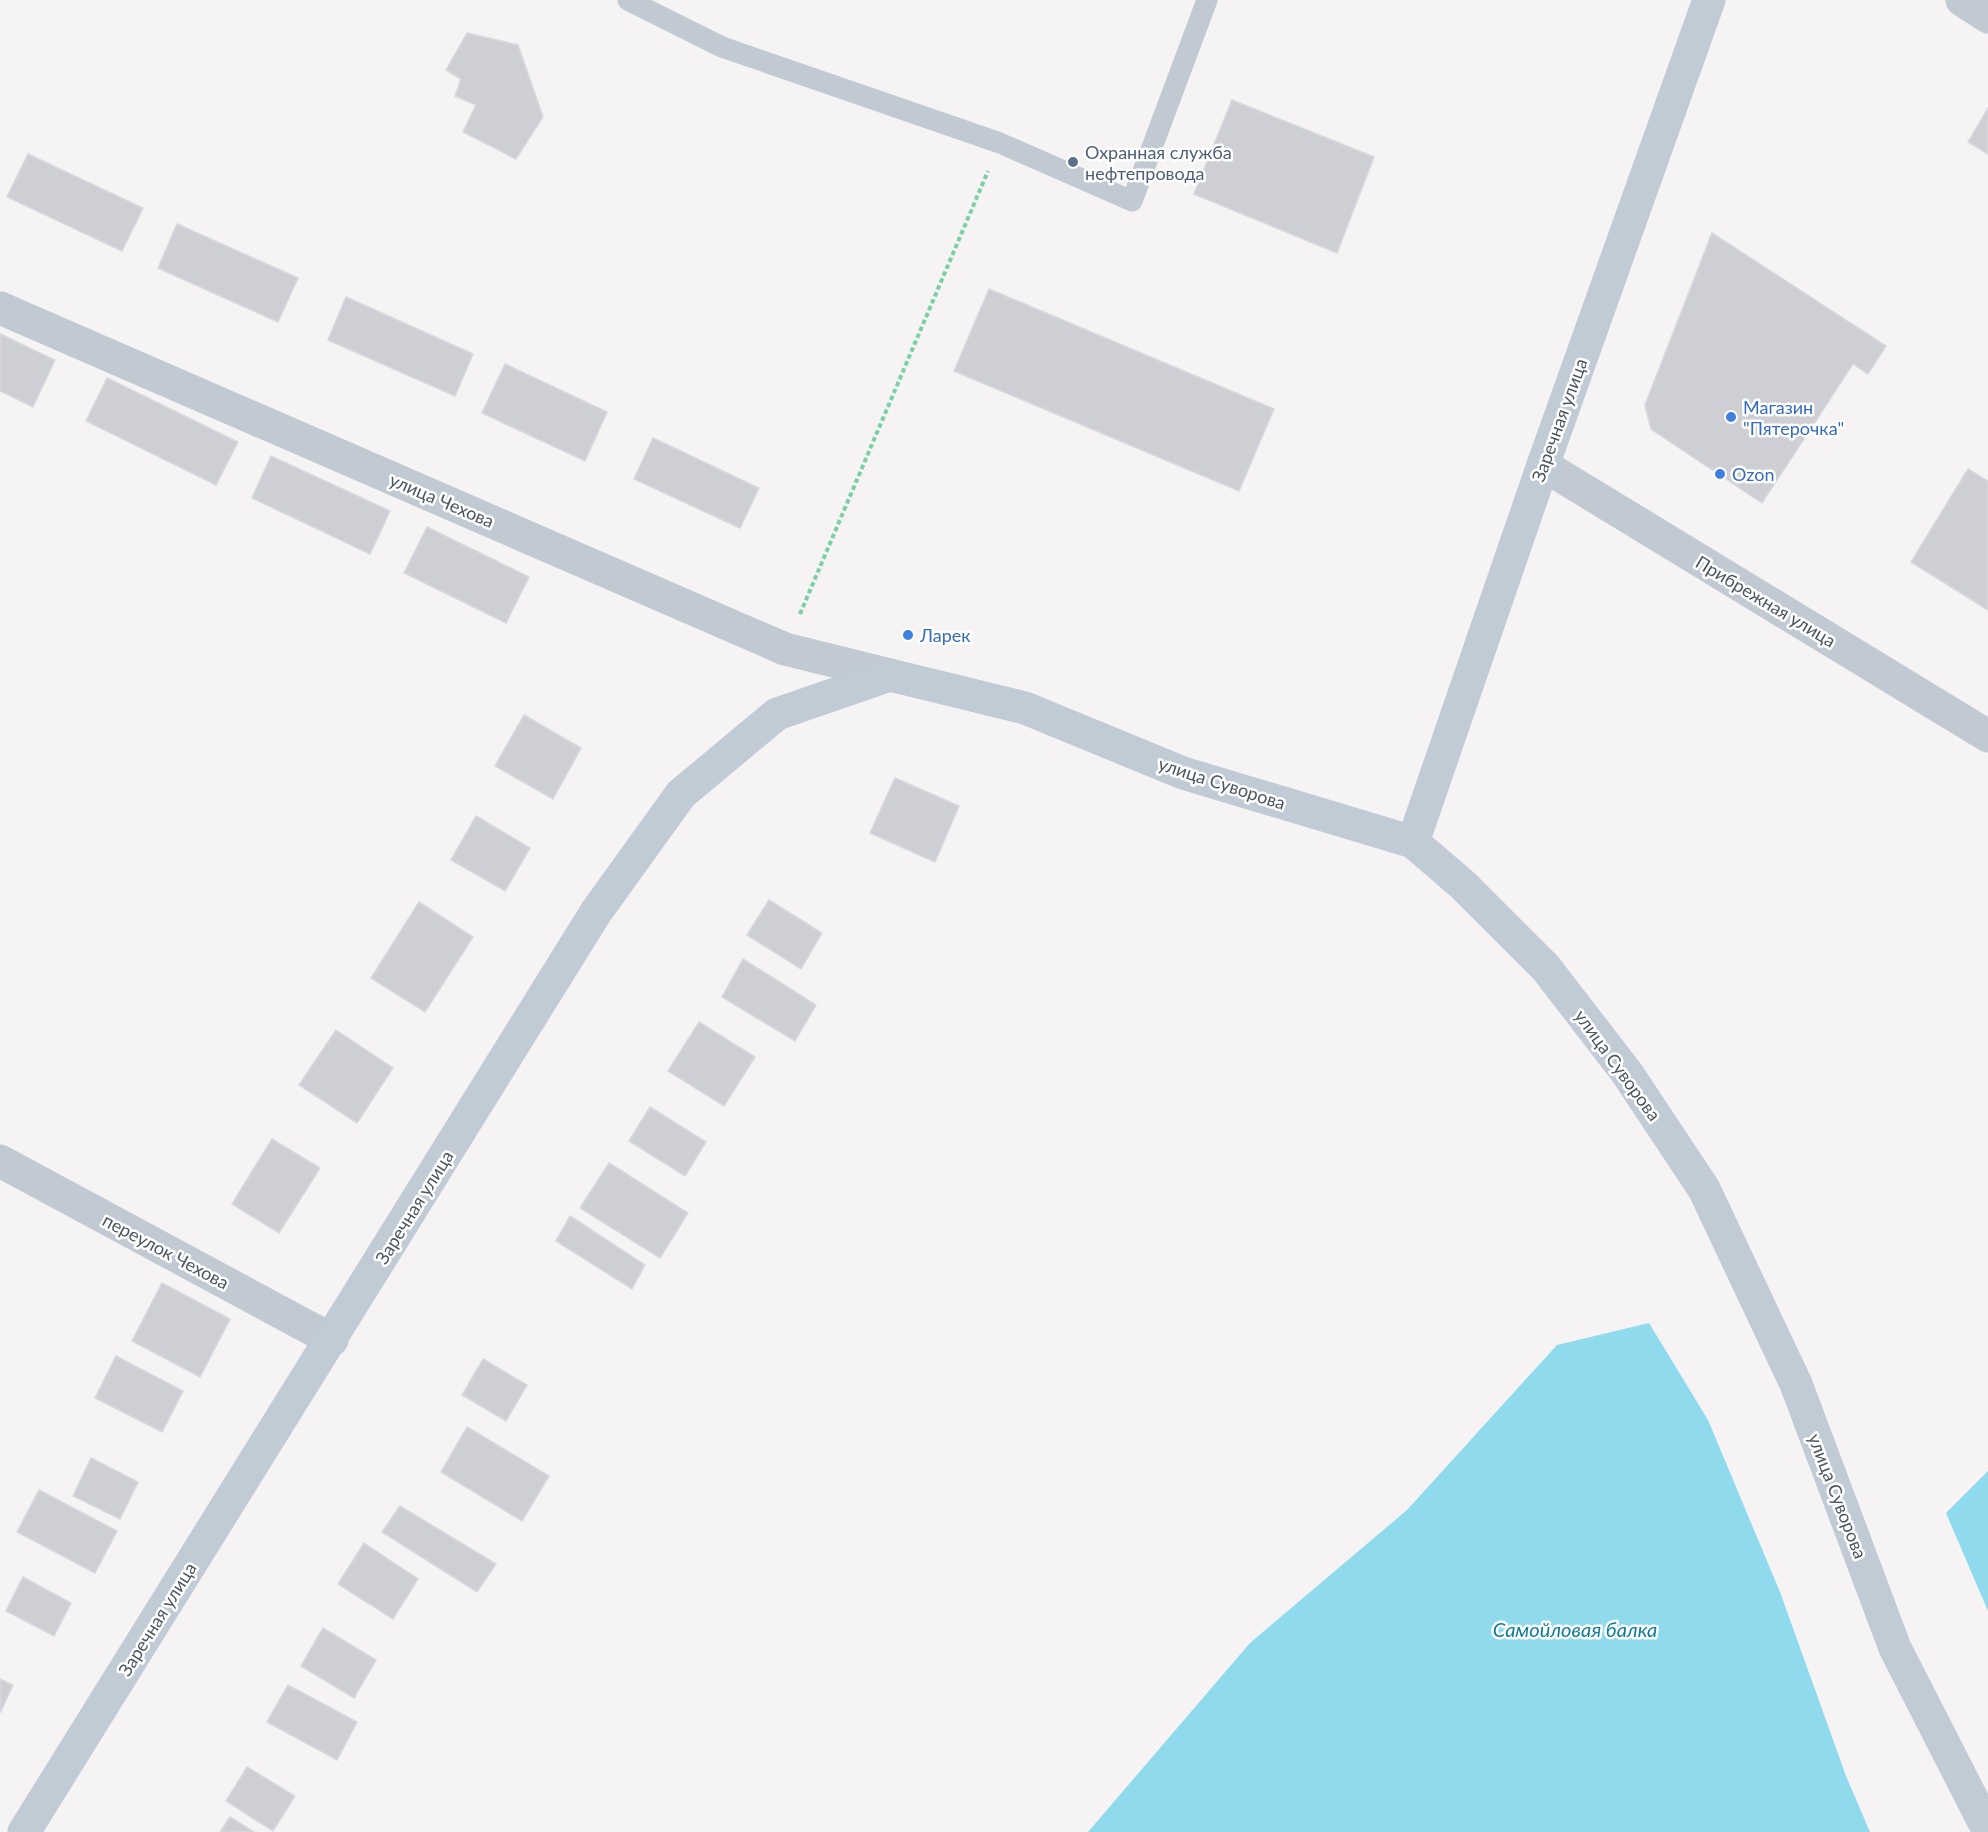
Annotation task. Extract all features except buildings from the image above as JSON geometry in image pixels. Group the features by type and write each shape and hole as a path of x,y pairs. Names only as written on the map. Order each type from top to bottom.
{"main road":[{"name":"Заречная улица","path":"1413,842 1543,465 1709,0"},
{"name":"Заречная улица","path":"24,1832 596,912 681,794 777,714 890,675"},
{"name":"улица Суворова","path":"890,675 1025,708 1183,773 1413,842 1463,885 1546,968 1627,1073 1704,1189 1796,1384 1895,1648 1988,1830"}],"street":[{"path":"1962,0 1988,17"},
{"name":"улица Чехова","path":"0,308 785,649 890,675"},
{"name":"Прибрежная улица","path":"1543,465 1988,736"},
{"name":"переулок Чехова","path":"0,1161 332,1340"}],"lane":[{"path":"628,0 722,47 1000,143 1132,201 1207,0"}],"path":[{"path":"785,649 1000,143"}],"water":[{"name":"Самойловая балка","path":"1649,1323 1708,1420 1780,1592 1846,1776 1870,1832 1088,1832 1250,1643 1407,1510 1557,1345"},
{"path":"1988,1471 1988,1611 1946,1513"}],"place":[{"name":"Охранная служба нефтепровода","path":"1073,162"},
{"name":"Магазин \"Пятерочка\"","path":"1731,417"},
{"name":"Ozon","path":"1720,474"},
{"name":"Ларек","path":"908,635"}]}
